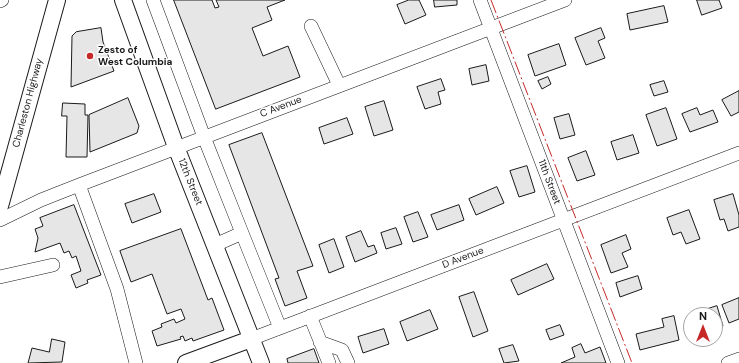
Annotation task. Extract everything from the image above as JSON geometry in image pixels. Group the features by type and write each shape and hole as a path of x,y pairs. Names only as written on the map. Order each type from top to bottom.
{"main road":[{"name":"Charleston Highway","path":"0,206 57,0"},
{"name":"12th Street","path":"123,0 176,147 261,363"},
{"name":"D Avenue","path":"186,363 252,339"}],"street":[{"path":"154,0 204,137 280,328"},
{"name":"11th Street","path":"480,0 618,363"},
{"name":"C Avenue","path":"0,220 41,200 176,147 564,0"},
{"path":"311,26 339,85"},
{"name":"D Avenue","path":"252,339 739,153"},
{"path":"79,185 118,289 136,363"},
{"path":"215,245 242,233"},
{"path":"0,277 52,265"},
{"path":"310,316 329,363"},
{"path":"320,342 342,350 348,363"},
{"path":"728,363 739,359"}],"building":[{"path":"174,0 212,0 215,8 219,7 216,0 285,0 267,7 272,20 252,28 263,56 288,46 300,77 216,109"},
{"path":"409,0 419,0 426,15 405,24 397,5"},
{"path":"434,0 457,0 457,5 435,7"},
{"path":"697,0 719,0 722,8 702,15"},
{"path":"664,6 668,22 630,30 627,14"},
{"name":"Zesto of West Columbia","path":"101,28 103,42 114,71 71,87 72,36 76,32"},
{"path":"601,28 605,38 598,41 605,58 586,65 575,38"},
{"path":"559,44 566,65 535,76 528,55"},
{"path":"486,65 489,81 472,85 469,69"},
{"path":"548,77 551,84 542,89 538,81"},
{"path":"441,79 445,90 438,92 441,104 425,109 417,87"},
{"path":"664,81 668,92 654,96 650,85"},
{"path":"739,91 739,112 731,116 722,100"},
{"path":"128,98 139,126 137,133 90,152 89,115"},
{"path":"384,101 393,130 374,136 365,107"},
{"path":"63,103 85,104 85,115 88,115 87,157 66,157 67,116 62,116"},
{"path":"666,108 677,139 657,146 646,115"},
{"path":"697,108 700,115 713,110 718,122 690,132 682,114"},
{"path":"569,114 575,135 560,139 554,118"},
{"path":"347,118 353,134 324,144 319,128"},
{"path":"262,133 313,266 297,271 307,298 285,306 275,279 279,278 229,145"},
{"path":"633,135 639,153 617,160 611,142"},
{"path":"586,151 595,175 577,181 568,158"},
{"path":"527,166 535,192 519,197 510,171"},
{"path":"497,187 504,203 476,215 469,199"},
{"path":"154,194 161,212 132,223 125,204"},
{"path":"733,194 739,215 739,227 728,231 724,219 720,220 714,200"},
{"path":"74,205 101,275 87,280 88,283 76,288 71,275 81,271 76,256 72,258 69,251 64,253 60,243 35,252 38,238 35,229 43,226 40,218"},
{"path":"459,205 464,220 437,230 431,215"},
{"path":"689,210 700,239 686,244 681,232 673,235 667,218"},
{"path":"418,212 428,237 413,242 404,217"},
{"path":"396,228 402,244 386,249 381,233"},
{"path":"181,229 208,300 212,298 224,330 193,341 192,338 185,341 183,336 180,337 181,339 157,346 152,331 162,327 161,324 174,319 176,323 185,319 181,309 167,314 152,274 131,282 120,251"},
{"path":"361,231 368,247 374,245 377,253 355,262 346,237"},
{"path":"626,235 631,249 622,253 628,267 611,273 601,245"},
{"path":"334,239 344,267 329,273 319,245"},
{"path":"547,264 554,279 518,295 511,280"},
{"path":"638,276 642,289 620,297 616,283"},
{"path":"474,292 488,331 473,337 459,297"},
{"path":"739,298 739,319 729,323 722,305"},
{"path":"430,310 438,329 407,341 400,322"},
{"path":"674,316 679,340 640,350 636,334 664,327 662,319"},
{"path":"560,325 564,335 550,340 546,330"},
{"path":"384,329 389,344 363,353 358,337"},
{"path":"52,339 65,342 62,362 28,363 32,348 49,352"},
{"path":"581,344 585,353 600,347 606,363 561,363 575,357 572,348"},
{"path":"513,345 519,361 504,363 499,349"},
{"path":"314,349 319,363 288,363 287,359"}],"power":[{"path":"491,0 632,363"}],"place":[{"name":"Zesto of West Columbia","path":"90,56"}]}
